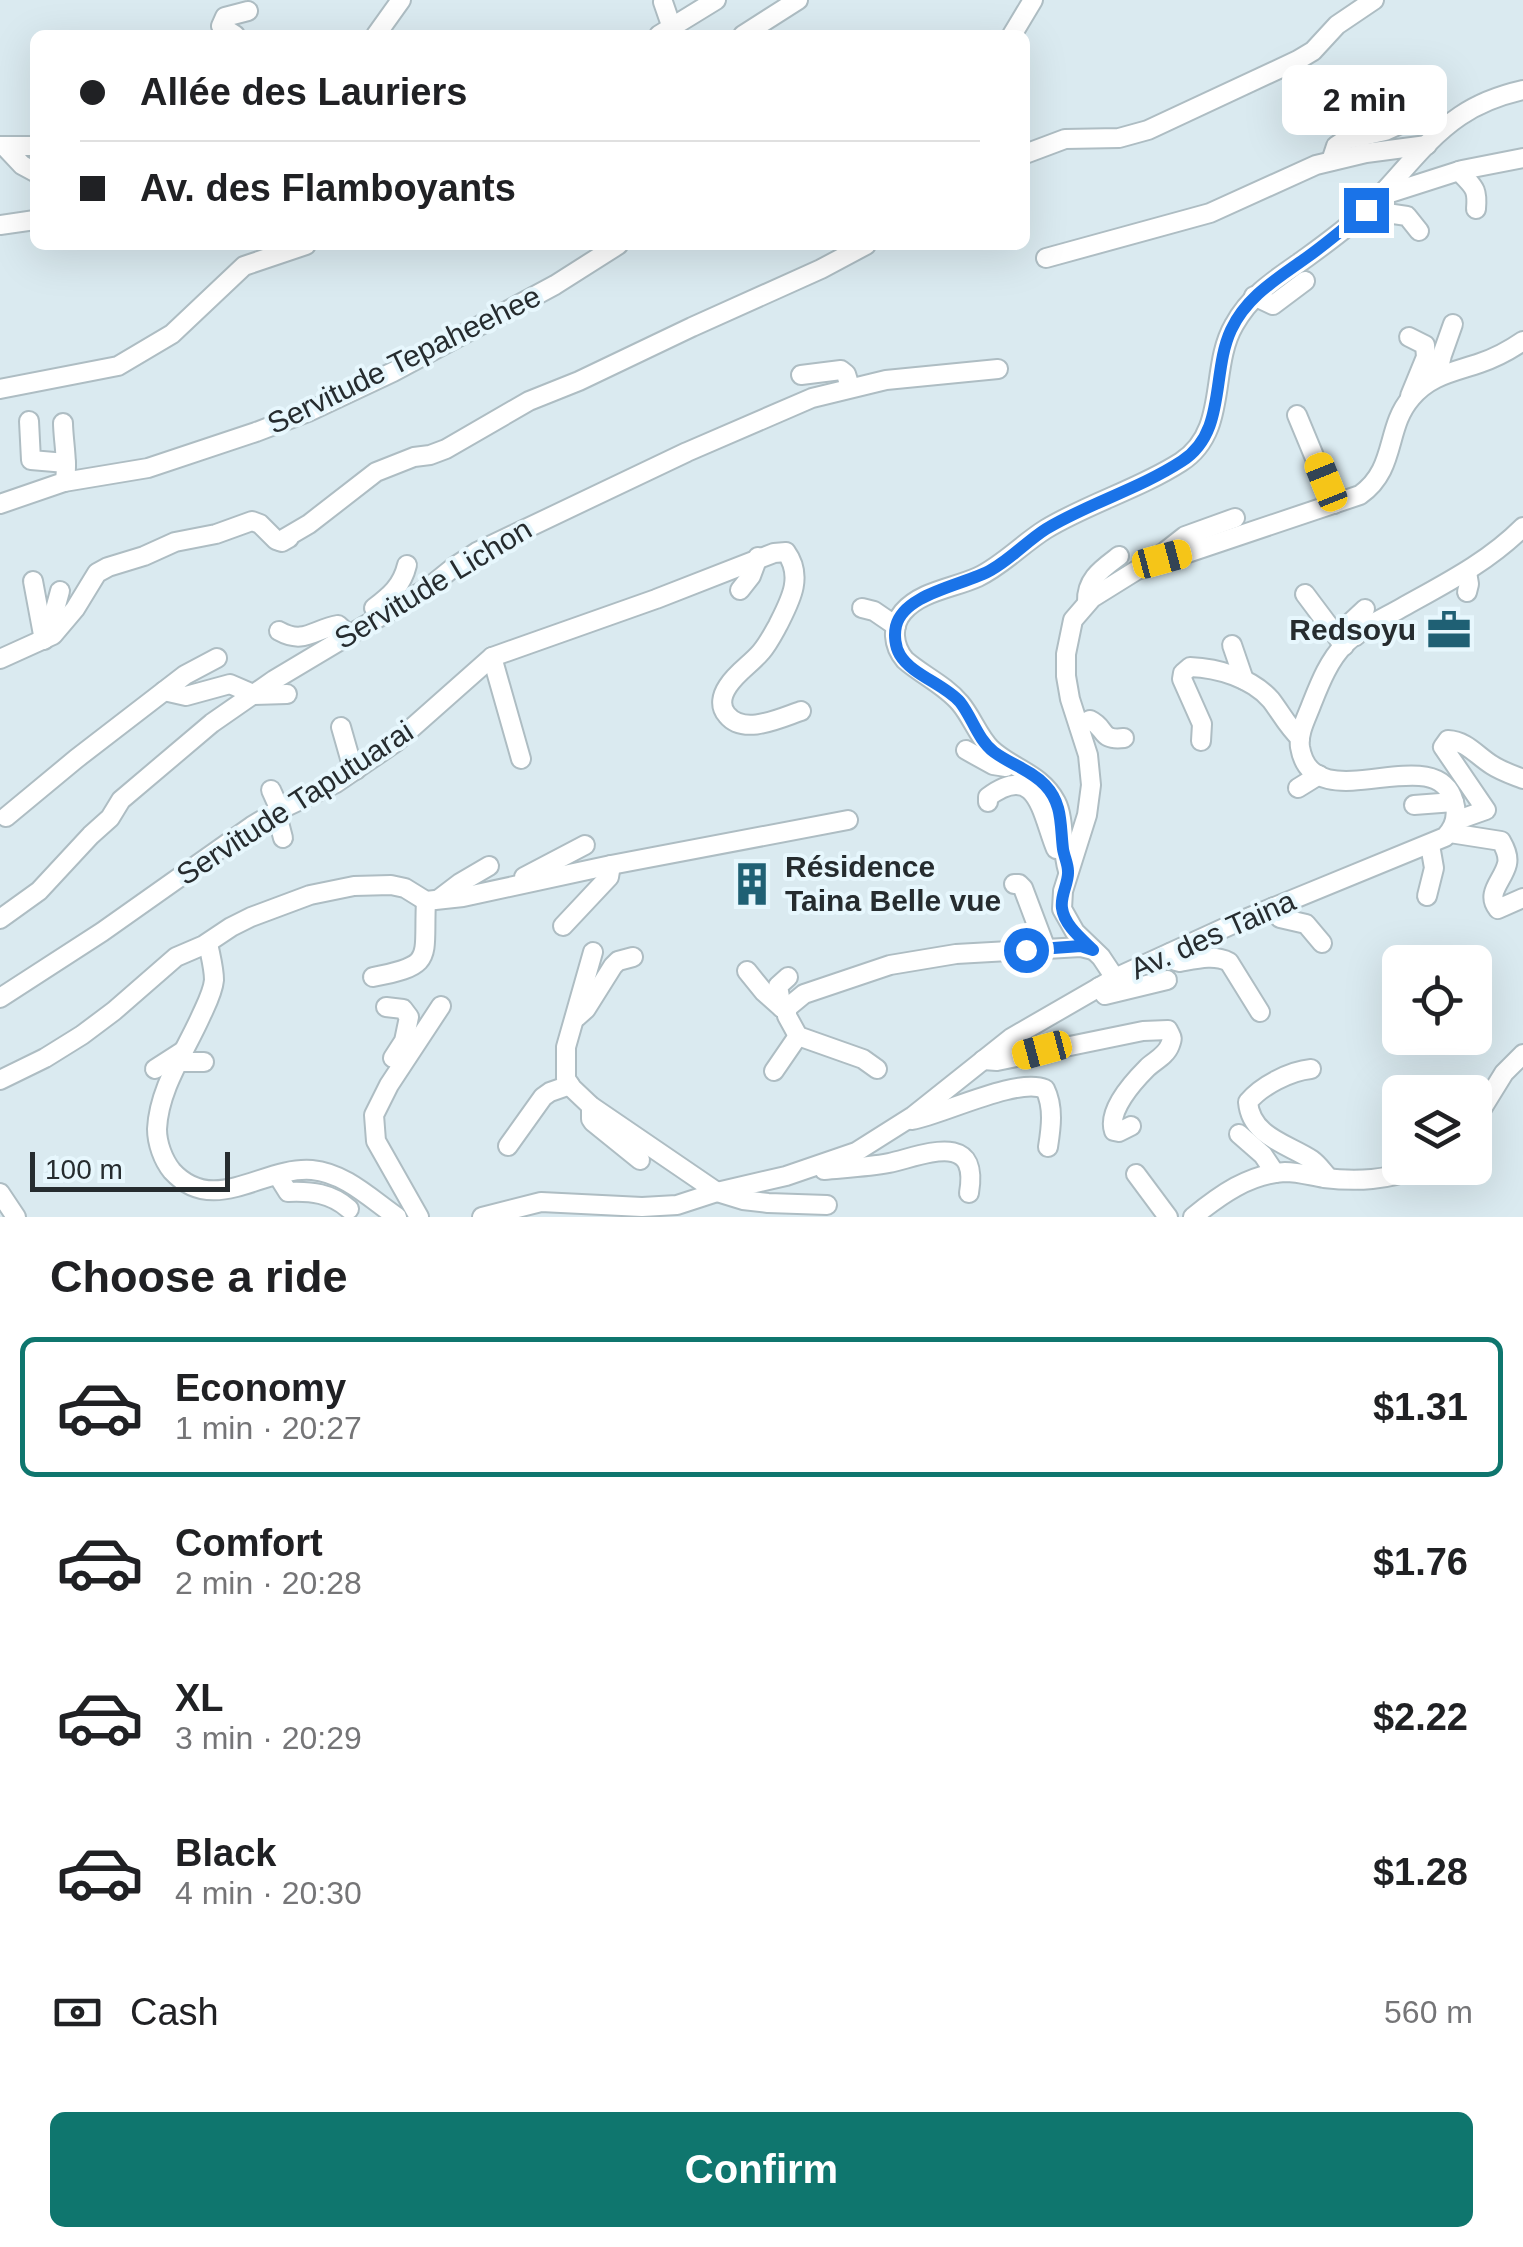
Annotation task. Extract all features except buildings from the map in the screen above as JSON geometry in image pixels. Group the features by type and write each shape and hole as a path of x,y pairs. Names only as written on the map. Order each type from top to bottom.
{"street":[{"path":"380,30 401,0"},
{"path":"669,30 716,0"},
{"path":"751,30 798,0"},
{"path":"1015,30 1033,0"},
{"path":"1030,152 1065,138 1119,138 1148,130 1298,60 1313,51 1337,25 1374,0"},
{"path":"663,2 666,30"},
{"path":"228,30 222,26 225,17 248,11"},
{"path":"770,30 774,15"},
{"path":"1068,871 1059,808 1043,783 992,751 959,701 904,660 895,639 896,626 906,608 995,568 1045,530 1189,456 1200,444 1212,419 1223,352 1231,329 1254,296 1366,210 1460,116 1523,90"},
{"path":"1331,161 1336,146 1344,140 1384,132 1418,116"},
{"path":"1046,258 1210,213 1331,161 1428,144"},
{"path":"2,146 30,146"},
{"path":"2,146 30,169"},
{"path":"1382,193 1496,161 1523,158"},
{"path":"1459,171 1474,185 1478,196 1476,210"},
{"path":"1366,210 1407,216 1418,231"},
{"path":"0,225 30,221"},
{"path":"0,389 118,366 170,336 244,266 291,250"},
{"name":"Servitude Tepaheehee","path":"0,504 65,472 148,468 308,412 393,372 555,285 610,250"},
{"path":"280,541 309,524 376,472 446,448 529,401 857,250"},
{"path":"1254,296 1273,305 1305,280"},
{"path":"1438,376 1453,324"},
{"path":"1167,980 1105,995 1107,983 1101,956 1075,932 1062,910 1063,891 1092,785 1088,755 1070,699 1066,654 1073,620 1087,602 1124,576 1162,559 1268,528 1360,495 1372,487 1388,460 1400,415 1426,357 1424,345 1409,337"},
{"path":"1408,401 1438,376 1484,362 1523,341"},
{"name":"Servitude Lichon","path":"0,919 38,891 110,818 121,800 212,723 253,694 324,654 364,624 428,588 477,552 784,408 886,380 998,369"},
{"path":"801,376 841,370 850,387"},
{"path":"1297,415 1334,504"},
{"path":"29,421 30,460 65,472 63,424"},
{"path":"1162,559 1162,554 1185,536 1236,518"},
{"path":"0,659 49,636 75,609 97,573 108,567 175,542 216,534 252,521 282,542 318,522 324,527"},
{"path":"1453,819 1446,788 1438,782 1414,775 1341,782 1319,775 1307,764 1300,738 1318,689 1349,642 1400,608 1488,559 1523,527"},
{"path":"521,759 492,657 758,558 786,552 792,560 795,586 791,600 762,651 734,677 722,700 729,718 746,726 801,711"},
{"path":"1087,602 1086,592 1098,572 1118,556"},
{"path":"740,590 758,558"},
{"path":"364,624 365,615 399,586 408,565"},
{"path":"1467,572 1467,592"},
{"path":"33,581 39,622 49,636"},
{"path":"1400,608 1412,585"},
{"path":"49,636 60,591"},
{"path":"1304,594 1349,642 1368,651"},
{"path":"862,608 896,626"},
{"path":"1343,675 1350,623 1365,609"},
{"path":"279,631 291,638 307,637 338,625 348,634"},
{"path":"1232,645 1244,680"},
{"name":"Servitude Taputuarai","path":"0,998 278,810 356,770 407,733 492,657"},
{"path":"6,817 185,675 217,658"},
{"path":"1201,741 1202,724 1182,679 1183,673 1197,667 1244,680 1269,697 1300,738"},
{"path":"960,683 972,719"},
{"path":"164,692 186,696 230,684 253,694 287,694"},
{"path":"1079,726 1090,720 1112,740 1124,738"},
{"path":"342,727 356,770"},
{"name":"Av. des Taina","path":"482,1217 541,1202 676,1205 786,1176 856,1152 906,1121 1027,1027 1107,983 1278,899 1304,895 1430,845 1453,819 1486,810 1443,747 1448,740 1457,740 1492,766 1523,779"},
{"path":"966,750 1004,768 1016,765"},
{"path":"1298,788 1319,775"},
{"path":"988,802 994,793 1015,785 1031,791 1042,806 1054,845 1068,871"},
{"path":"271,790 283,838"},
{"path":"1414,805 1501,841 1508,863 1492,898 1493,904 1498,909 1523,898"},
{"path":"0,1080 67,1045 114,1011 176,957 250,918 310,895 354,886 392,885 432,900 463,897 848,820"},
{"path":"501,888 585,845"},
{"path":"1426,896 1434,868 1430,845"},
{"path":"563,926 609,878 611,865"},
{"path":"432,900 488,866"},
{"path":"1014,884 1023,888 1046,949"},
{"path":"1278,899 1280,918 1306,924 1322,943"},
{"path":"373,977 404,971 421,960 432,900"},
{"path":"70,953 86,931 103,919"},
{"path":"208,942 214,979 208,1001 163,1100 157,1134 167,1165 185,1185 210,1195 241,1190 290,1171 324,1172 356,1187 395,1216"},
{"path":"784,1008 804,994 860,971 890,965 956,954 1081,946 1093,950"},
{"path":"594,952 564,1065 570,1085 592,1106 717,1192 768,1203 827,1204"},
{"path":"1170,953 1180,962 1214,958 1230,962 1260,1012"},
{"path":"573,1021 586,1009 612,966 633,956"},
{"path":"748,972 784,1008"},
{"path":"788,976 778,986 798,1036 864,1060 877,1069"},
{"path":"420,1217 376,1142 374,1115 440,1006"},
{"path":"386,1007 403,1010 409,1016 404,1040 381,1079 386,1090"},
{"path":"983,1060 997,1061 1144,1030 1168,1030 1172,1036 1166,1052 1133,1084 1114,1114 1114,1131 1131,1126"},
{"path":"774,1071 798,1036"},
{"path":"1492,1092 1523,1054"},
{"path":"156,1069 181,1057 204,1062"},
{"path":"1311,1069 1298,1070 1254,1095 1248,1110 1270,1137 1309,1158 1329,1178"},
{"path":"508,1146 543,1097 570,1085"},
{"path":"906,1121 1024,1086 1038,1086 1049,1097 1048,1147"},
{"path":"592,1106 593,1122 640,1160"},
{"path":"1239,1134 1263,1154 1275,1173"},
{"path":"814,1167 817,1171 884,1164 936,1150 948,1151 966,1162 971,1182 969,1193"},
{"path":"1194,1217 1246,1181 1275,1173 1382,1178"},
{"path":"1136,1174 1168,1217"},
{"path":"278,1176 288,1192 314,1192 338,1200 349,1209"},
{"path":"0,1192 16,1217"}],"place":[{"name":"Redsoyu","path":"1449,630"},
{"name":"Résidence Taina Belle vue","path":"752,884"}],"route":[{"path":"1026,950 1081,946 1093,950 1075,932 1062,910 1068,871 1059,808 1043,783 992,751 959,701 904,660 895,639 899,617 924,597 995,568 1045,530 1189,456 1210,427 1223,352 1245,306 1262,288 1366,210"}]}
